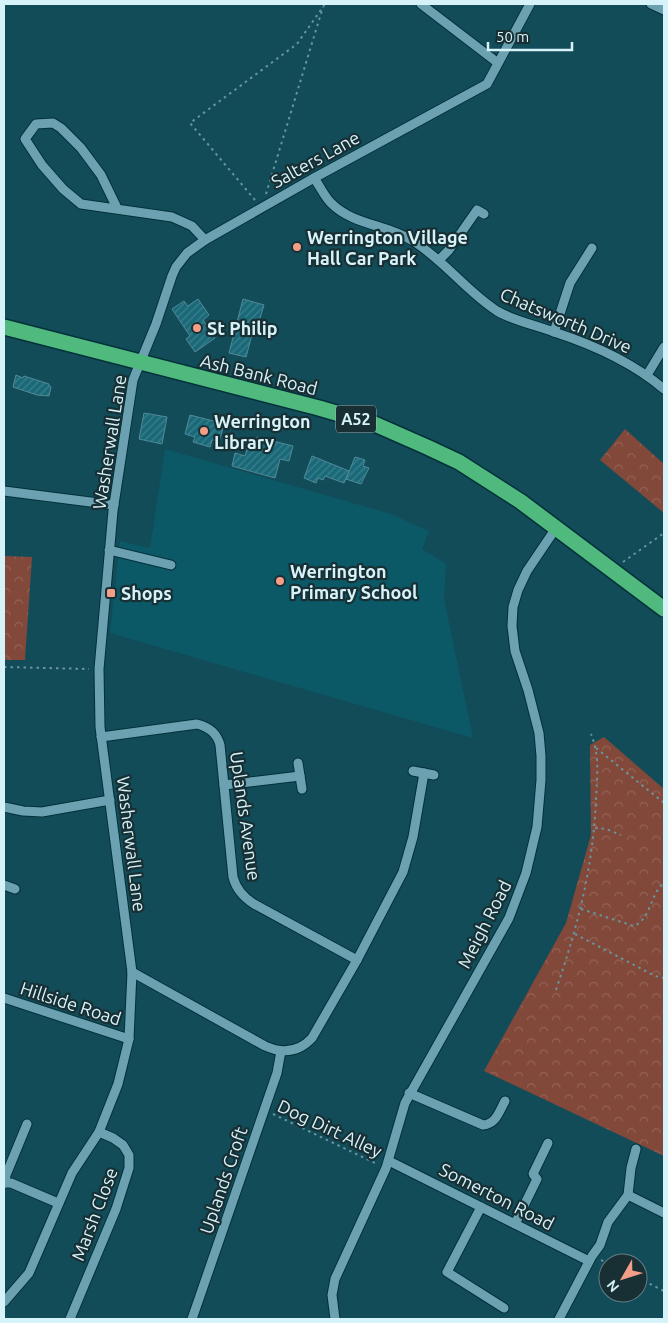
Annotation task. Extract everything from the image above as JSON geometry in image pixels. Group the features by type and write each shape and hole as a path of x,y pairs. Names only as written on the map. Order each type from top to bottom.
{"highway":[{"name":"Ash Bank Road","path":"4,327 319,408 377,425 459,462 520,501 664,609"}],"street":[{"path":"421,4 498,63"},
{"name":"Salters Lane","path":"140,362 176,267 187,253 205,240 314,178 487,84 530,4"},
{"path":"651,4 664,10"},
{"path":"117,208 101,175 81,148 61,128 53,123 36,124 25,139 42,165 63,189 80,204 117,208 180,219 192,226 205,240"},
{"name":"Chatsworth Drive","path":"314,178 330,202 338,209 357,220 397,232 412,240 439,260 475,295 499,312 599,348 647,375 664,389"},
{"path":"439,260 449,250 476,210 484,214"},
{"path":"554,332 570,283 592,248"},
{"path":"647,375 664,346"},
{"name":"Washerwall Lane","path":"4,1302 29,1273 72,1173 99,1132 118,1084 129,1039 132,972 102,737 99,669 114,505 133,380 140,362"},
{"path":"4,491 114,505"},
{"name":"Meigh Road","path":"336,1319 332,1296 335,1278 388,1165 409,1093 509,918 524,881 532,850 540,795 541,756 539,733 528,690 515,651 512,626 513,607 518,590 528,571 556,528"},
{"path":"109,550 171,566"},
{"name":"Uplands Avenue","path":"102,737 188,724 203,725 213,732 219,740 233,877 242,896 356,960"},
{"path":"298,763 302,789"},
{"path":"413,771 434,775"},
{"path":"132,972 266,1046 281,1051 291,1051 305,1045 312,1038 403,872 412,837 424,773"},
{"path":"224,785 300,776"},
{"path":"4,807 22,811 42,812 110,800"},
{"path":"4,885 15,889"},
{"name":"Hillside Road","path":"4,998 129,1039"},
{"name":"Uplands Croft","path":"192,1319 278,1073 281,1051"},
{"path":"409,1093 483,1125 494,1121 505,1101"},
{"path":"27,1124 4,1183 11,1183 58,1203"},
{"name":"Marsh Close","path":"70,1319 116,1209 130,1168 129,1155 123,1145 99,1132"},
{"path":"515,1224 537,1179 533,1174 548,1143"},
{"path":"559,1319 600,1245 608,1222 628,1195 631,1168 636,1149"},
{"name":"Somerton Road","path":"388,1165 481,1207 590,1261"},
{"path":"628,1195 664,1213"},
{"path":"481,1207 447,1272 504,1308"}],"path":[{"path":"262,208 190,123 297,44 325,4"},
{"path":"262,208 323,7"},
{"path":"613,569 664,533"},
{"path":"4,668 99,669"},
{"path":"556,990 575,934 595,828 598,762 592,734"},
{"path":"596,748 664,803"},
{"path":"595,828 606,829 622,835"},
{"path":"581,908 634,926 642,921 657,890 664,882"},
{"path":"575,934 655,976 664,978"},
{"name":"Dog Dirt Alley","path":"264,1110 388,1165"},
{"path":"648,1283 664,1291"}],"shaded area":[{"name":"Werrington Primary School","path":"165,449 391,514 429,531 422,549 446,564 444,599 473,738 110,633 120,541 150,548"}],"green space":[{"path":"625,429 664,464 664,513 600,460"},
{"path":"4,556 32,557 25,660 4,660"},
{"path":"604,737 664,789 664,1156 484,1071 566,923 591,835 590,745"}],"building":[{"name":"St Philip","path":"198,299 209,315 203,320 215,338 195,352 186,339 190,336 172,309 184,301 188,306"},
{"path":"243,299 264,305 256,332 253,331 246,357 229,353"},
{"path":"16,375 49,384 51,387 49,396 37,395 13,387"},
{"path":"144,413 167,417 162,444 139,439"},
{"name":"Werrington Library","path":"190,415 221,423 220,427 223,428 219,442 212,440 210,447 193,442 195,437 185,434"},
{"path":"257,437 293,446 289,461 280,459 275,478 232,466 235,453 245,456 250,439 256,440"},
{"path":"312,456 349,471 344,483 325,476 323,480 318,478 316,483 304,478"},
{"path":"355,457 365,460 363,466 369,468 361,484 346,479"}],"place":[{"name":"Werrington Village Hall Car Park","path":"297,247"},
{"name":"St Philip","path":"197,328"},
{"name":"Werrington Library","path":"204,431"},
{"name":"Werrington Primary School","path":"280,581"},
{"name":"Shops","path":"111,593"}]}
